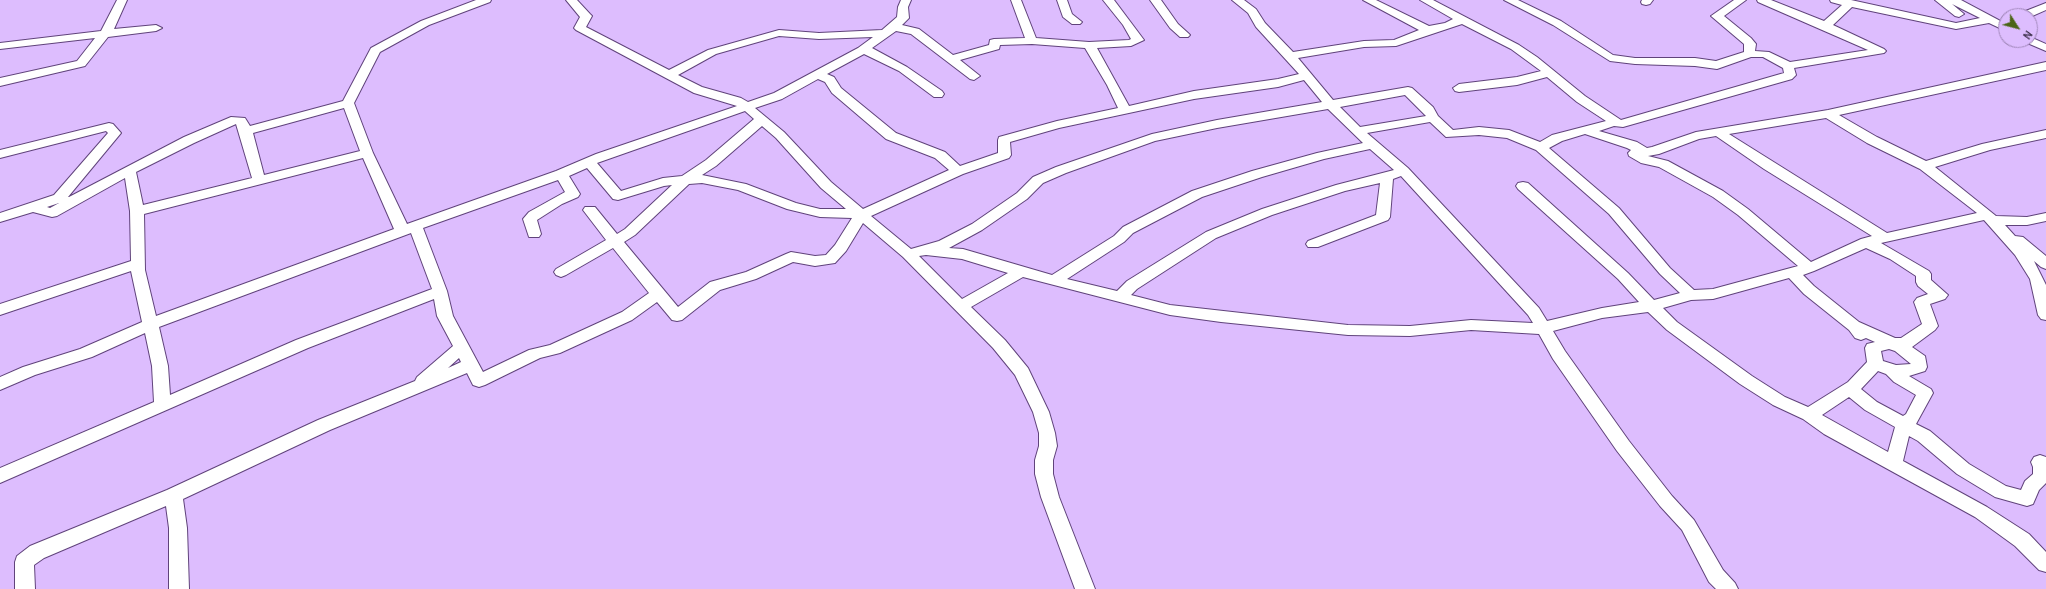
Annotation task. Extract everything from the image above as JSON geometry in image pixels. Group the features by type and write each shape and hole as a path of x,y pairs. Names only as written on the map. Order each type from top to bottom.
{"street":[{"path":"0,82 81,64 110,27 122,0"},
{"path":"246,131 348,102 375,50 426,22 486,0"},
{"path":"0,384 29,371 86,353 151,324 293,270 409,230 561,174 589,162 778,96 862,50 890,31 902,18 903,7 906,0"},
{"path":"1016,0 1032,41"},
{"path":"1062,0 1067,15 1076,22"},
{"path":"951,59 995,47 994,42 1032,41 1089,45 1131,43 1138,40 1127,23 1108,0"},
{"path":"1155,0 1174,26 1184,35"},
{"path":"1237,0 1252,11 1260,25 1290,56 1330,104 1357,132 1403,171 1534,312 1559,354 1602,414 1622,446 1666,501 1688,525 1716,576 1728,589"},
{"path":"1368,0 1428,30"},
{"path":"1426,0 1515,47 1533,59 1581,99 1619,124 1776,80 1790,74 1788,66"},
{"path":"1509,0 1557,23 1610,58 1635,61 1695,62 1717,65 1750,54 1765,54 1788,66 1880,51 1826,26 1762,0"},
{"path":"1741,0 1717,16 1747,40 1750,44 1750,54"},
{"path":"1835,0 1956,26 1998,24"},
{"path":"1940,0 1973,24"},
{"path":"1953,0 1998,22"},
{"path":"575,1 578,9 586,16 580,28 698,90 737,101 746,106 780,135 826,185 863,214 908,254 999,344 1022,372 1041,412 1047,433 1048,446 1044,460 1044,474 1050,497 1085,589"},
{"path":"1826,26 1850,3"},
{"path":"1290,56 1364,44 1396,43 1428,30 1448,26 1462,19"},
{"path":"0,46 156,28"},
{"path":"669,75 712,52 778,33 819,36 890,31 916,31 974,76"},
{"path":"1089,45 1114,85 1125,110"},
{"path":"862,50 872,52 903,69 938,94"},
{"path":"1664,164 1646,160 1634,153 1649,151 1696,136 1828,114 2046,66"},
{"path":"1459,88 1517,81 1549,73"},
{"path":"818,74 830,80 836,90 891,136 940,155 958,171"},
{"path":"589,162 618,196 663,182 702,179 741,187 792,206 820,213 863,214 958,171 1004,155 1004,140 1057,125 1194,95 1278,83 1306,76"},
{"path":"908,254 943,245 968,234 1022,196 1038,180 1061,170 1152,138 1218,124 1267,117 1330,104 1408,91 1429,110 1433,118 1450,134 1479,131 1508,134 1541,147 1556,162 1614,211 1665,271 1691,295"},
{"path":"348,102 367,153 426,259 440,291 445,316 479,381 535,354 554,349 627,316 658,294"},
{"path":"1828,114 1872,140 1925,166 2016,238 2046,264"},
{"path":"1357,132 1433,118"},
{"path":"561,272 630,232 687,179 711,163 762,119"},
{"path":"0,218 32,207 64,200 127,172 189,140 235,120 241,121 246,131 259,180"},
{"path":"1541,147 1557,138 1616,122"},
{"path":"0,154 109,127 115,133 64,200"},
{"path":"1587,130 1649,151 1664,164 1704,186 1743,212 1809,268"},
{"path":"1718,132 1769,166 1884,237"},
{"path":"1925,166 1987,147 2046,134"},
{"path":"1055,280 1113,244 1134,226 1197,194 1256,174 1373,145"},
{"path":"137,212 367,153"},
{"path":"1121,297 1132,285 1211,235 1267,212 1341,188 1387,177 1403,171"},
{"path":"127,172 131,175 137,212 138,264 160,366 162,405"},
{"path":"534,234 530,219 534,214 573,194 561,174"},
{"path":"1313,244 1383,217 1387,177"},
{"path":"1523,186 1623,276 1672,326 1746,380 1779,401 1809,415 1893,464 1981,512 2022,540 2046,563"},
{"path":"590,210 677,316 711,288 751,276 791,257 815,261 830,260 835,257 852,228 863,214"},
{"path":"926,250 963,254 1021,272 1170,310 1192,313 1348,330 1410,331 1471,325 1543,328 1565,321 1651,306 1691,295 1713,294 1809,268 1866,242 1884,237 1992,220 2027,221 2046,217"},
{"path":"1992,220 2021,252 2038,279 2046,315"},
{"path":"1866,242 1895,256 1924,274 1923,282 1940,295 1922,302 1930,326 1904,344 1889,343 1873,348"},
{"path":"0,310 138,264"},
{"path":"960,307 1021,272"},
{"path":"1792,272 1809,290 1854,326 1873,348 1875,364"},
{"path":"0,476 338,330 440,291"},
{"path":"1854,326 1889,343 1901,347 1919,360 1919,367 1911,370 1892,370 1875,364"},
{"path":"418,386 461,347"},
{"path":"1809,415 1850,389 1875,364"},
{"path":"25,589 24,562 37,552 173,495 324,425 471,365"},
{"path":"1892,370 1900,378 1925,393 1912,418 1904,424 1893,464"},
{"path":"1850,389 1871,406 1924,436 1963,469 2001,492 2027,499 2031,486 2041,477 2042,467 2040,462"},
{"path":"173,495 178,528 179,589"}]}
